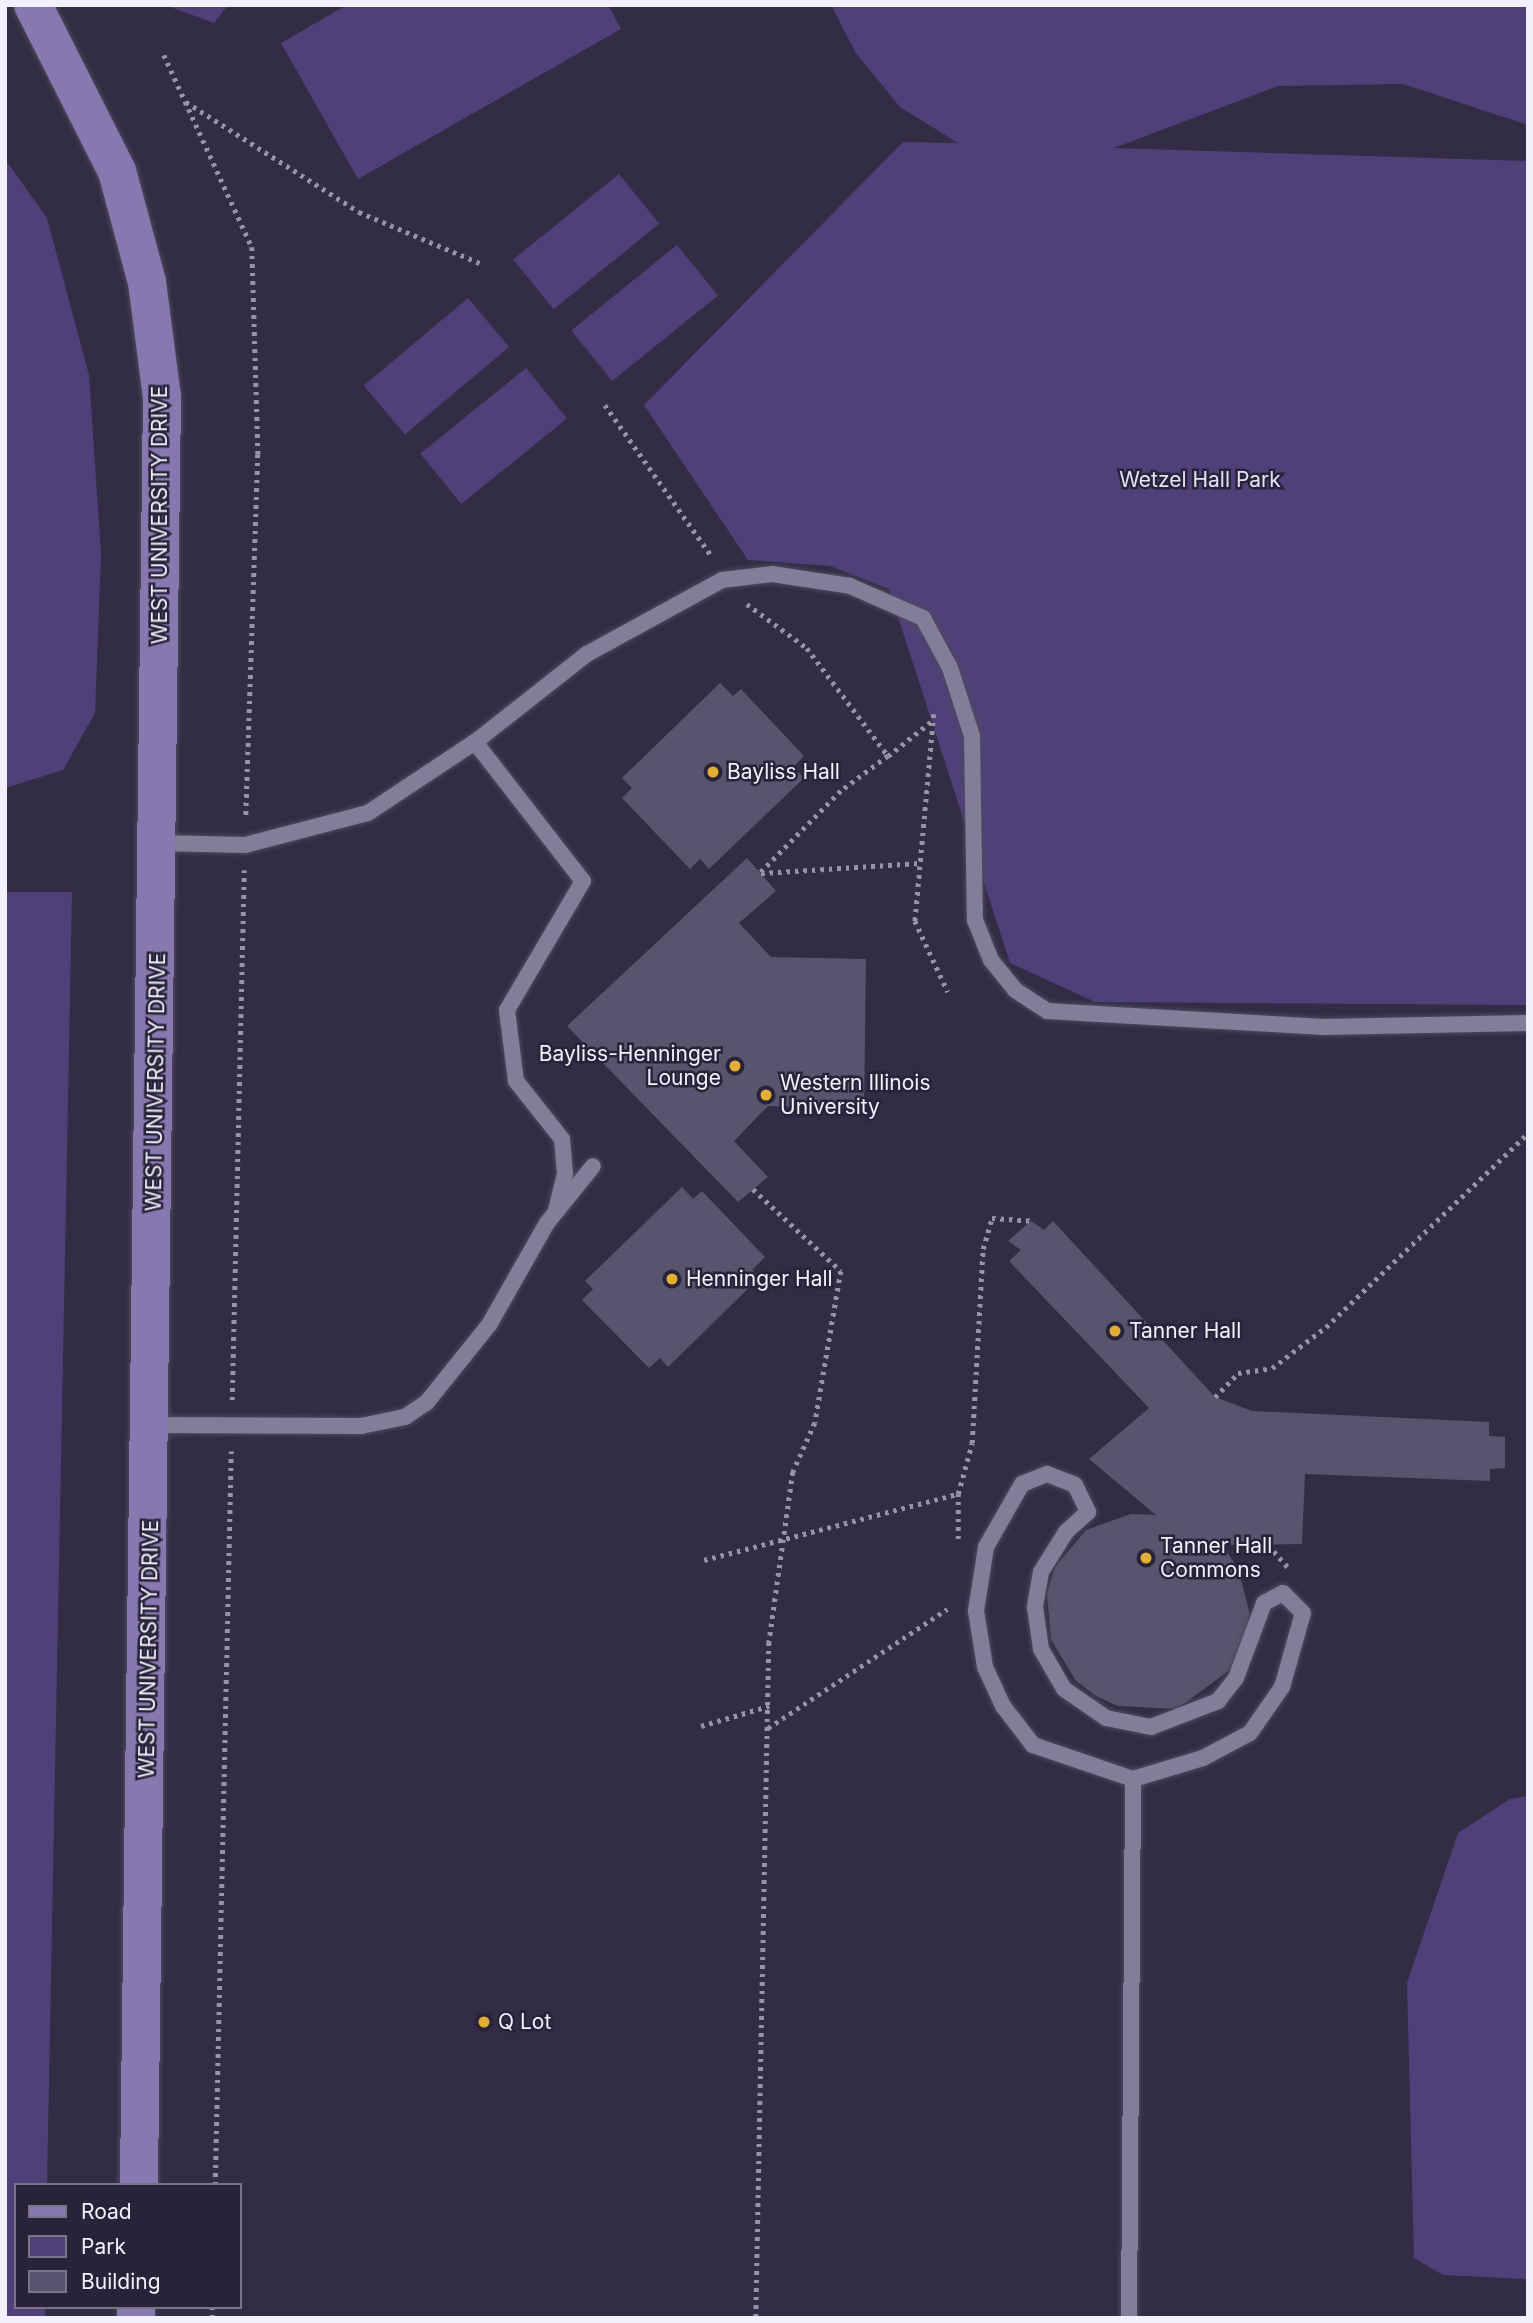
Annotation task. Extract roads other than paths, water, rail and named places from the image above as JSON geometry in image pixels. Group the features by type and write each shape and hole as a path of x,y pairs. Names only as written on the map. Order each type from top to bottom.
{"street":[{"name":"WEST UNIVERSITY DRIVE","path":"33,5 117,171 156,339 162,397 153,1425 139,2183"}],"lane":[{"path":"159,844 245,845 368,813 475,742 587,654 729,580 772,574 850,586 923,618 959,689 972,736 975,920 991,960 1015,990 1047,1011 1324,1027 1528,1023"},
{"path":"475,742 583,881 507,1010 516,1081 562,1139 565,1174 554,1215"},
{"path":"153,1425 360,1426 405,1417 427,1402 489,1325 554,1215 593,1166"},
{"path":"1046,1474 1075,1485 1088,1512 1066,1532 1041,1572 1035,1607 1041,1648 1064,1689 1106,1718 1151,1727 1218,1701 1236,1678 1264,1603 1283,1593 1303,1613 1282,1687 1250,1732 1203,1758 1133,1779 1033,1745 1003,1706 985,1667 976,1611 986,1547 1022,1484 1046,1474"},
{"path":"1129,2318 1133,1779"}],"place":[{"name":"Bayliss Hall","path":"713,772"},
{"name":"Bayliss-Henninger Lounge","path":"735,1066"},
{"name":"Western Illinois University","path":"766,1095"},
{"name":"Henninger Hall","path":"672,1279"},
{"name":"Tanner Hall","path":"1115,1331"},
{"name":"Tanner Hall Commons","path":"1146,1558"},
{"name":"Q Lot","path":"484,2022"}],"park label":[{"name":"Wetzel Hall Park","path":"1200,480"}]}
